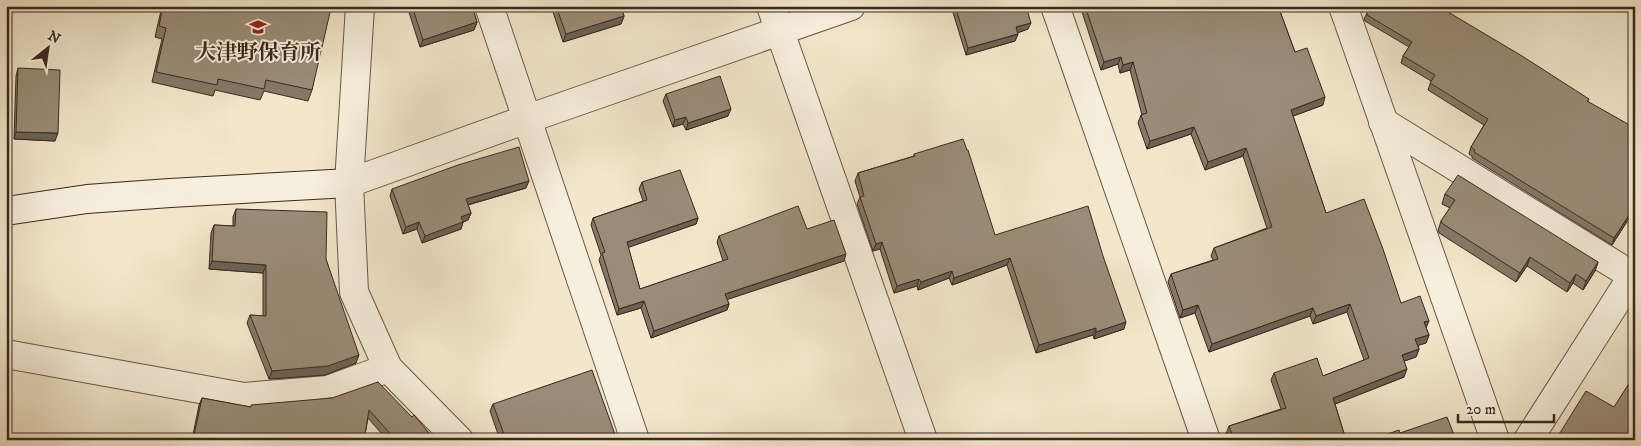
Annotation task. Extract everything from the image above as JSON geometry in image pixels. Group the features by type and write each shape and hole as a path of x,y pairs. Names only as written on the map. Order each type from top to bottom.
{"street":[{"path":"360,6 349,183 354,292 388,368 459,440"},
{"path":"489,6 635,440"},
{"path":"6,211 87,199 170,192 349,183 527,119 775,19 851,6"},
{"path":"1055,6 1206,440"},
{"path":"1343,6 1495,440"},
{"path":"775,19 922,440"},
{"path":"1383,122 1634,274 1528,440"},
{"path":"6,354 244,397 328,390 388,368"}],"building":[{"path":"163,6 324,6 331,8 312,90 266,80 264,89 218,79 217,85 156,72 166,28 159,26"},
{"path":"412,6 472,6 477,22 423,40"},
{"path":"556,6 621,6 624,16 566,34"},
{"path":"955,6 1026,6 1031,23 1016,27 1018,34 968,48"},
{"path":"1085,6 1278,6 1295,52 1307,48 1325,97 1291,110 1326,213 1364,199 1401,303 1420,296 1429,321 1424,322 1429,335 1415,339 1419,349 1402,355 1407,369 1333,398 1346,440 1234,440 1229,426 1286,408 1274,373 1317,358 1323,376 1369,358 1350,304 1316,316 1313,308 1212,344 1198,305 1183,310 1171,274 1218,259 1214,248 1272,227 1246,148 1208,162 1194,127 1150,141 1141,115 1147,113 1133,62 1123,65 1121,57 1104,62"},
{"path":"1370,6 1438,6 1522,56 1589,99 1587,101 1635,128 1635,206 1614,238 1474,152 1475,150 1471,147 1488,119 1430,83 1435,75 1403,56 1412,42 1367,15"},
{"path":"18,68 60,70 58,133 16,132"},
{"path":"720,76 731,109 688,123 686,117 675,120 666,94"},
{"path":"963,139 995,235 1088,206 1126,322 1096,332 1096,328 1039,345 1010,258 954,278 952,271 921,282 919,279 897,286 882,242 876,244 860,197 864,196 858,173"},
{"path":"519,147 529,181 466,199 471,213 461,217 463,222 425,236 419,222 406,227 392,189 458,165"},
{"path":"680,170 698,218 627,242 640,289 728,259 719,236 798,206 807,229 834,220 846,254 725,294 729,304 654,331 644,301 619,309 602,253 605,252 593,218 647,200 642,182"},
{"path":"1458,175 1598,262 1586,281 1576,274 1570,283 1530,257 1520,273 1443,224 1441,221 1455,200 1445,194"},
{"path":"236,209 327,212 326,259 359,355 328,366 272,371 250,315 266,316 266,265 212,261 214,225 235,226"},
{"path":"592,370 617,440 561,440 560,438 556,440 506,440 493,404"},
{"path":"378,382 412,417 414,415 429,433 422,440 396,440 369,410 364,440 193,440 202,398 251,407 251,405 332,398"},
{"path":"1628,385 1635,390 1635,440 1563,440 1558,436 1586,391 1614,407"},
{"path":"1447,417 1456,440 1371,440 1399,430 1400,433"}],"place":[{"name":"大津野保育所","path":"258,27"}]}
